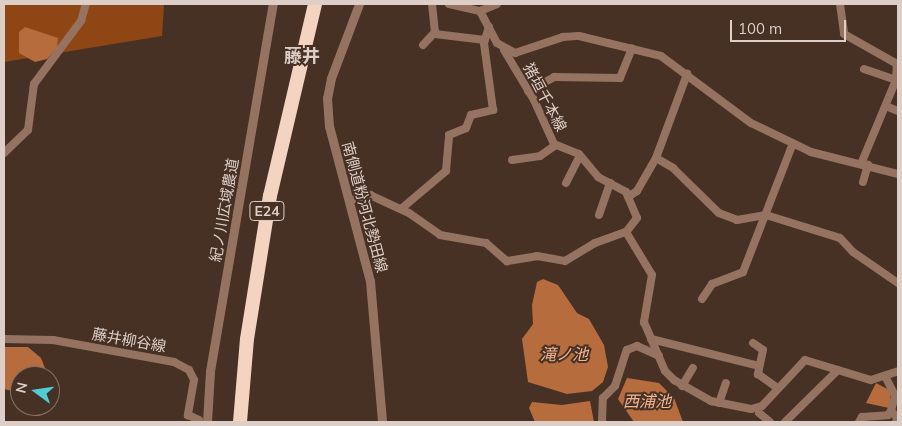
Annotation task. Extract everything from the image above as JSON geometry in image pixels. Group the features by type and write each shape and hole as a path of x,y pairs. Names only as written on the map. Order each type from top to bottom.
{"highway":[{"name":"E24","path":"240,422 247,339 270,196 315,4"}],"street":[{"path":"4,153 28,130 34,84 81,21 86,4"},
{"name":"紀ノ川広域農道","path":"203,421 273,4"},
{"name":"南側道粉河北勢田線","path":"359,4 327,98 329,126 352,200 370,281 382,422"},
{"path":"423,45 435,32 432,4"},
{"path":"449,4 480,11 497,4"},
{"path":"840,4 844,34 898,64 896,80 864,164 863,182"},
{"name":"猪垣千本線","path":"480,11 528,91 556,145 580,156 598,177 610,183 628,197"},
{"path":"442,134 466,128 471,115 493,111 494,106 485,40 489,27"},
{"path":"435,32 485,40"},
{"path":"504,50 515,53 562,37 579,36 661,56 751,123 810,152 898,174"},
{"path":"528,91 554,77 620,78 632,48"},
{"path":"864,69 896,80"},
{"path":"352,200 370,195 401,209 440,235 486,243 507,261 537,256 565,262 595,243 626,232 637,218 628,197 637,191 656,158 687,74"},
{"path":"886,106 898,111"},
{"path":"401,209 446,171 448,137 452,133"},
{"path":"702,299 712,284 743,272 793,143"},
{"path":"512,160 540,156 556,145"},
{"path":"566,183 580,156"},
{"path":"656,158 686,180 719,213 737,220 764,215 840,238 853,252 898,283"},
{"path":"599,215 610,183"},
{"path":"626,232 652,275 644,322 665,371 682,386 719,403 757,408 802,361 871,380 886,378 898,371"},
{"name":"藤井柳谷線","path":"4,338 53,340 174,362 189,370 194,380 188,415 203,421"},
{"path":"651,339 759,366"},
{"path":"753,343 763,350 758,374 777,388"},
{"path":"602,422 603,398 615,386 627,350 637,346 659,356"},
{"path":"682,386 692,368"},
{"path":"785,422 838,370"},
{"path":"859,422 862,417 888,415 896,417 895,396 886,378"},
{"path":"719,403 726,383"},
{"path":"759,413 770,422"}],"shaded area":[{"path":"4,4 164,4 162,36 4,62"}],"water":[{"path":"25,27 58,38 57,48 47,59 35,62 19,53 19,32"},
{"name":"滝ノ池","path":"543,279 558,285 577,313 589,319 604,345 608,367 603,382 592,391 567,394 528,382 522,339 533,324 532,305 537,282"},
{"path":"4,347 28,347 41,358 44,366 10,366 10,390 4,389"},
{"name":"西浦池","path":"627,378 659,383 674,398 683,422 634,422 618,399"},
{"path":"876,383 891,391 889,408 866,403"},
{"path":"590,401 594,422 535,422 529,408 532,402 562,405"}],"district":[{"name":"藤井","path":"302,56"}]}
